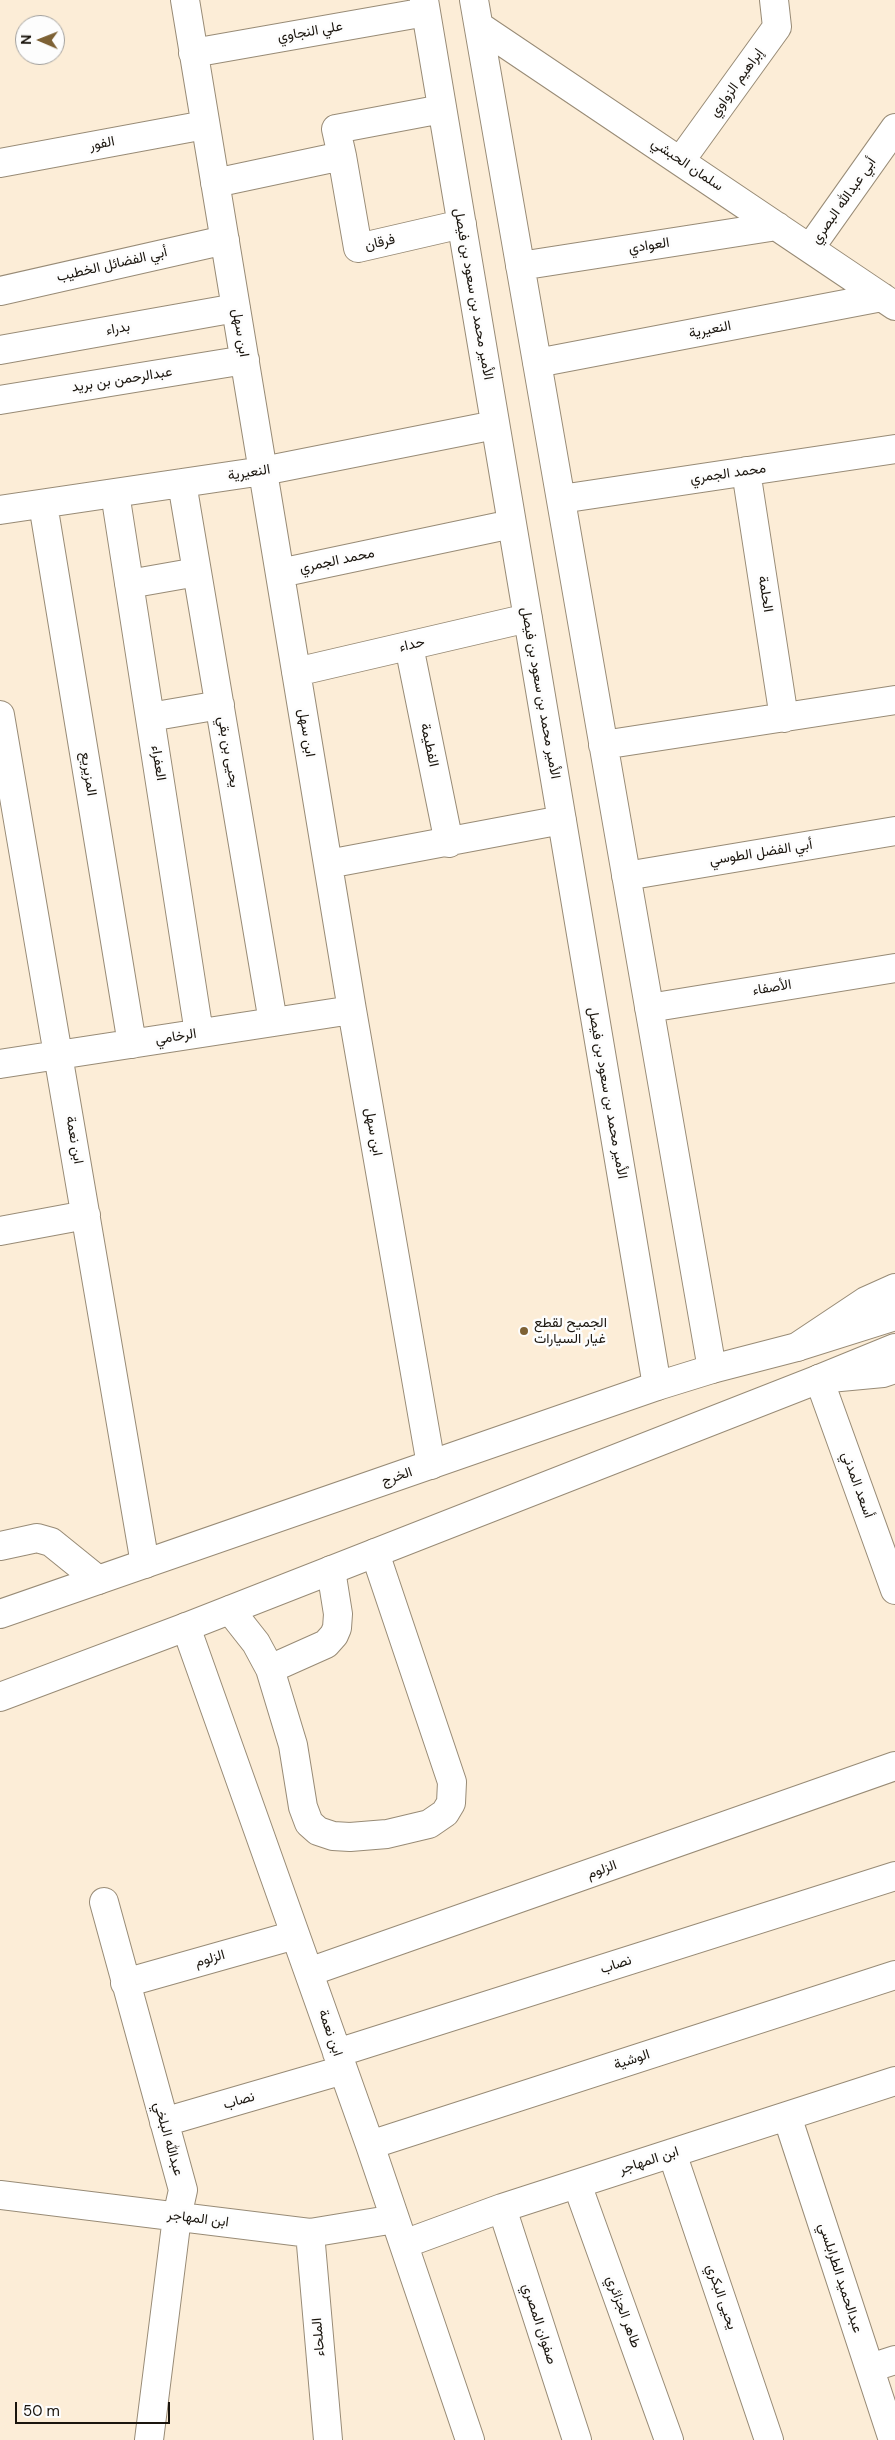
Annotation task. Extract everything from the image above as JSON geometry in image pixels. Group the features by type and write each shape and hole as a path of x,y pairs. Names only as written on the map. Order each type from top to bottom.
{"main road":[{"name":"ابن سهل","path":"185,0 352,1010 431,1465"},
{"name":"إبراهيم الزواوي","path":"681,160 777,27 774,0"},
{"name":"علي النجاوي","path":"193,53 425,6"},
{"name":"الأمير محمد بن سعود بن فيصل","path":"425,6 657,1386"},
{"name":"سلمان الحبشي","path":"476,13 681,160 889,301"},
{"path":"476,13 712,1369"},
{"name":"فرقان","path":"442,109 336,129 358,248 462,224"},
{"name":"الفور","path":"0,163 205,125"},
{"name":"أبي عبدالله البصري","path":"810,248 895,128"},
{"path":"215,183 342,156"},
{"name":"العوادي","path":"520,266 777,226"},
{"name":"أبي الفضائل الخطيب","path":"0,291 225,240"},
{"name":"النعيرية","path":"537,363 889,301"},
{"name":"بدراء","path":"0,350 236,308"},
{"name":"عبدالرحمن بن بريد","path":"0,400 245,360"},
{"name":"النعيرية","path":"0,510 263,471 496,425"},
{"name":"محمد الجمري","path":"561,499 895,450"},
{"name":"الحلمة","path":"746,471 784,718"},
{"name":"يحيى بن بقي","path":"182,483 273,1022"},
{"name":"العفراء","path":"115,493 199,1034"},
{"name":"المزيريع","path":"43,504 132,1044"},
{"name":"محمد الجمري","path":"280,573 512,524"},
{"path":"129,584 197,572"},
{"name":"حداء","path":"296,672 528,618"},
{"name":"الفطيمة","path":"408,646 448,843"},
{"path":"603,745 895,700"},
{"path":"150,717 220,705"},
{"name":"ابن نعمة","path":"0,715 145,1564"},
{"path":"328,864 448,843 562,820"},
{"name":"أبي الفضل الطوسي","path":"626,876 895,831"},
{"name":"الأصفاء","path":"649,1008 895,968"},
{"name":"الرخامي","path":"0,1064 352,1010"},
{"path":"0,1231 86,1214"},
{"path":"796,1347 866,1301 895,1288"},
{"name":"الخرج","path":"0,1614 657,1386 712,1369 796,1347 895,1316"},
{"path":"0,1697 230,1610 895,1348"},
{"path":"819,1379 883,1373 895,1369"},
{"name":"أسعد المدني","path":"819,1379 895,1590"},
{"path":"0,1546 37,1538 51,1542 98,1580"},
{"path":"230,1610 256,1643 270,1669 293,1745 304,1807 309,1823 318,1831 333,1836 387,1834 429,1824 445,1813 451,1803 453,1790 449,1768 376,1553"},
{"path":"270,1669 326,1644 334,1636 337,1628 338,1614 331,1570"},
{"name":"ابن نعمة","path":"186,1627 370,2145 470,2440"},
{"name":"الزلوم","path":"308,1972 895,1766"},
{"name":"نصاب","path":"164,2122 895,1876"},
{"name":"عبدالله البلخي","path":"104,1902 183,2190 177,2217 149,2440"},
{"name":"الزلوم","path":"125,1983 295,1935"},
{"name":"الوشية","path":"370,2145 895,1974"},
{"name":"ابن المهاجر","path":"0,2195 310,2233 400,2231 502,2208 895,2080"},
{"name":"عبدالحميد الطرابلسي","path":"787,2116 882,2364 893,2440"},
{"name":"يحيى البكري","path":"672,2153 768,2440"},
{"name":"طاهر الجزائري","path":"577,2184 669,2440"},
{"name":"صفوان المصري","path":"502,2208 577,2440"},
{"name":"الملحاء","path":"310,2233 328,2440"}],"place":[{"name":"الجميح لقطع غيار السيارات","path":"524,1331"}]}
